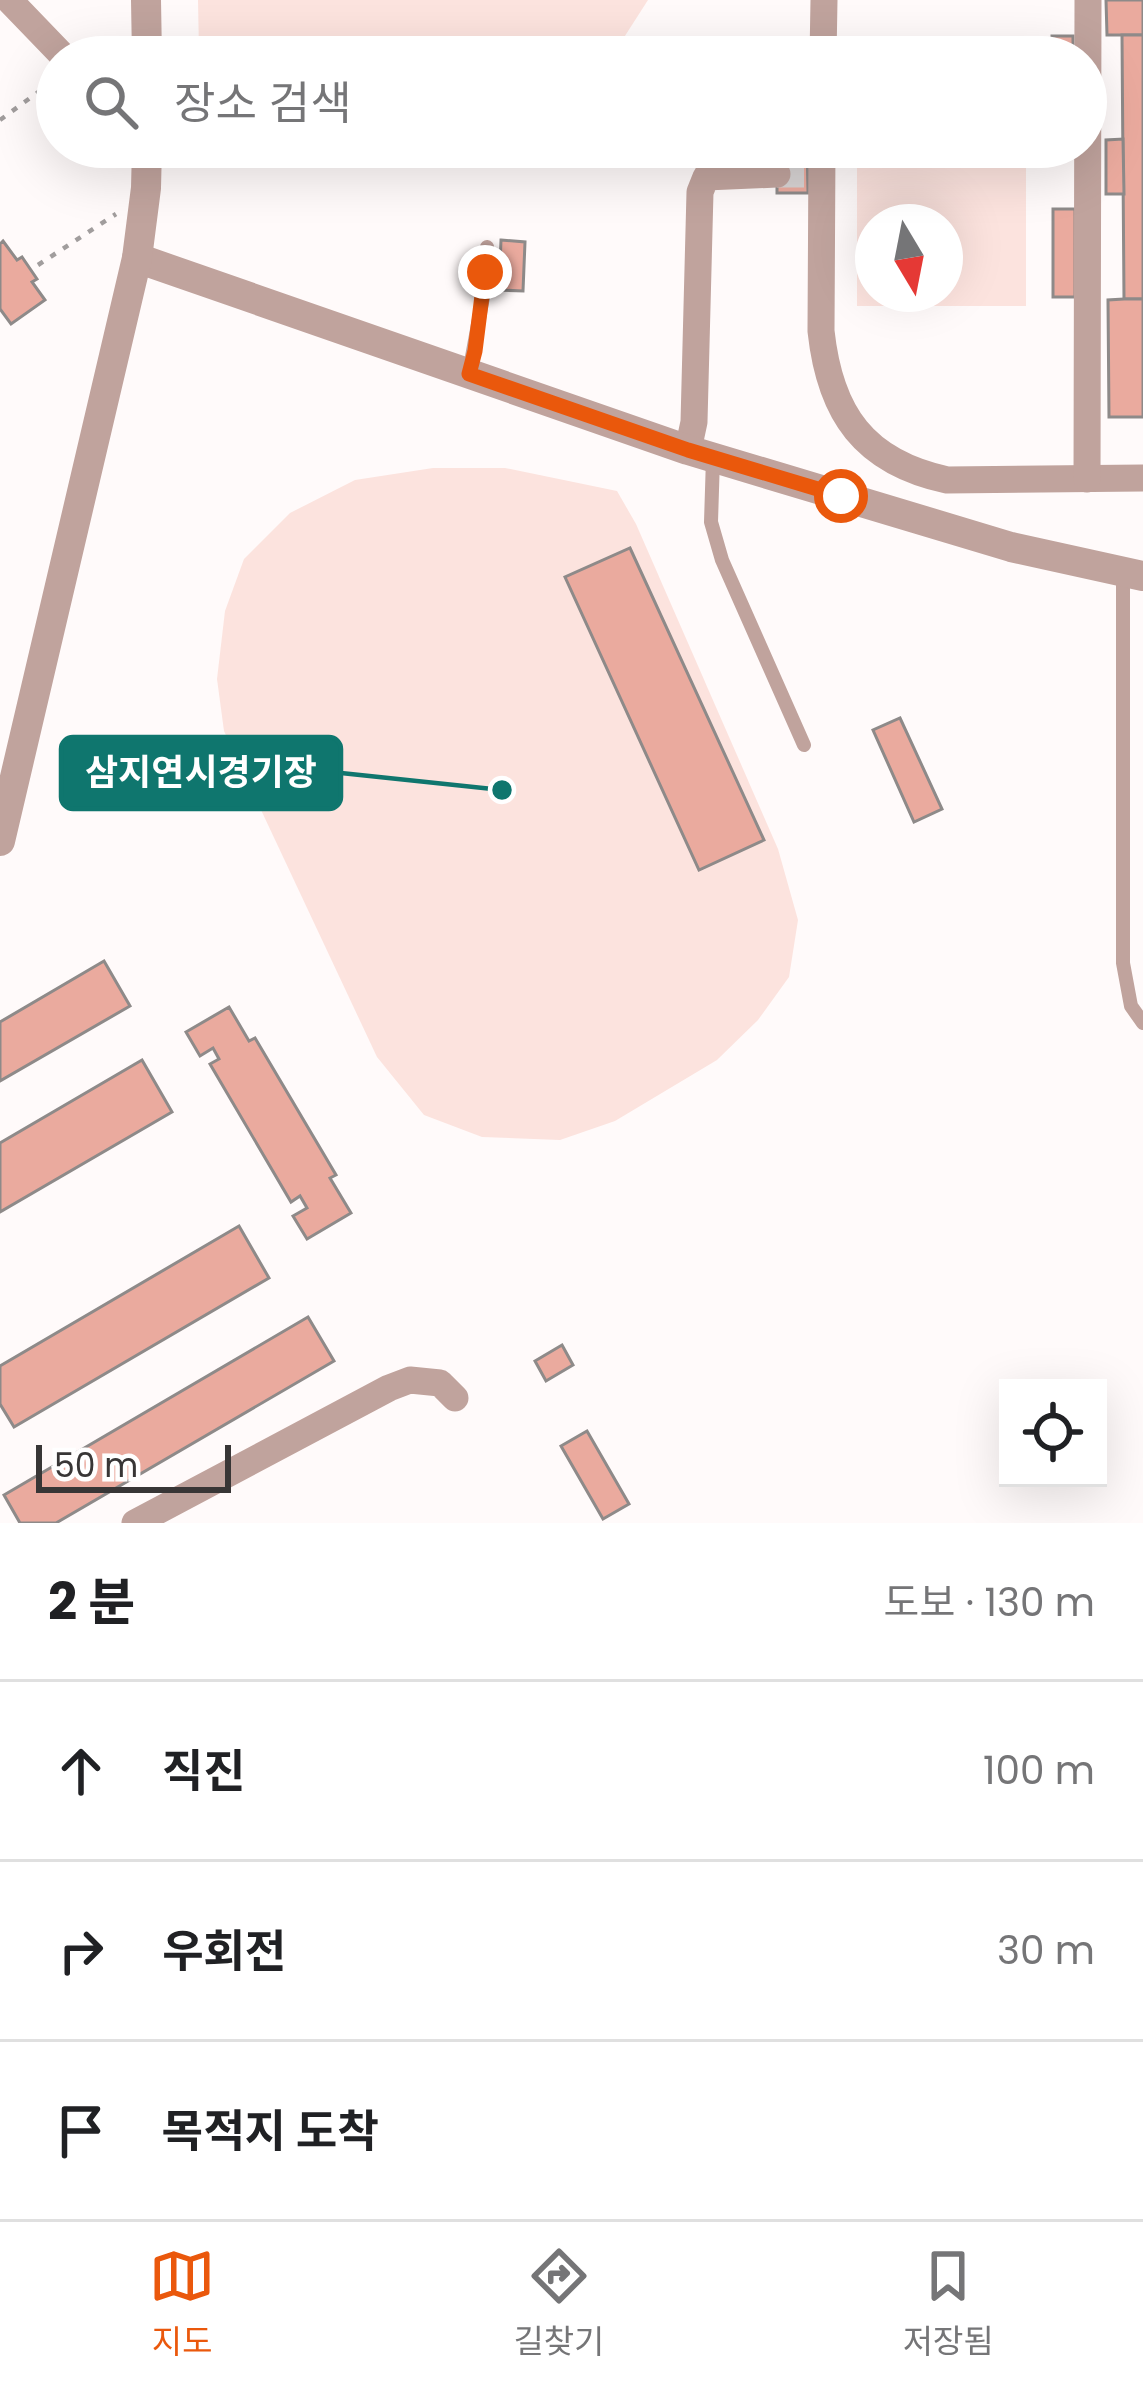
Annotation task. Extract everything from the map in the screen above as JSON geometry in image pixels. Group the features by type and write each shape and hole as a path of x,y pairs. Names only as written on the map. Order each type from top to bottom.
{"street":[{"path":"9,0 44,36"},
{"path":"146,0 147,36"},
{"path":"823,36 824,0"},
{"path":"1088,0 1088,36"},
{"path":"0,842 137,258 146,168"},
{"path":"817,168 822,346 831,388 848,419 870,444 893,463 947,480 1143,478"},
{"path":"1087,479 1088,168"},
{"path":"700,454 694,422 700,192 706,177 777,174"},
{"path":"137,258 700,454 1011,547 1133,574"},
{"path":"135,1523 389,1388 410,1380 440,1382 455,1398"}],"lane":[{"path":"469,374 487,247"},
{"path":"700,454 722,560 803,745"},
{"path":"1133,574 1123,963 1131,1006 1143,1023"}],"path":[{"path":"0,119 36,94"},
{"path":"38,265 111,216 144,204"}],"shaded area":[{"path":"198,0 648,0 625,36 199,36"},
{"path":"857,168 1026,168 1026,306 963,306 963,204 857,204"},
{"path":"433,468 505,468 617,491 636,524 778,849 798,920 789,977 758,1020 717,1060 615,1121 560,1140 482,1137 424,1115 377,1057 224,731 217,679 225,611 244,559 290,513 355,480"}],"building":[{"path":"1106,0 1143,0 1143,35 1107,35"},
{"path":"1122,35 1143,35 1143,299 1124,299"},
{"path":"1123,139 1124,194 1106,194 1107,140"},
{"path":"777,168 807,168 808,193 777,193"},
{"path":"1053,209 1075,209 1075,297 1053,297"},
{"path":"501,240 525,242 523,291 499,290"},
{"path":"3,241 17,260 22,257 45,300 11,324 0,309"},
{"path":"1143,299 1143,417 1109,417 1108,300"},
{"path":"630,548 764,840 699,870 565,577"},
{"path":"900,718 942,809 914,822 873,730"},
{"path":"104,961 130,1006 0,1081 0,1022"},
{"path":"229,1007 249,1041 255,1038 336,1175 330,1178 351,1213 307,1239 293,1216 307,1208 300,1196 291,1202 210,1064 219,1059 213,1048 200,1056 186,1032"},
{"path":"142,1060 172,1112 0,1212 0,1143"},
{"path":"239,1226 269,1278 14,1427 0,1404 0,1366"},
{"path":"308,1317 334,1361 56,1523 20,1523 4,1495"},
{"path":"562,1345 573,1365 546,1381 535,1361"},
{"path":"587,1431 629,1504 603,1519 561,1446"}],"tunnel":[{"path":"777,174 807,174"}],"place":[{"name":"삼지연시경기장","path":"502,790"}],"route":[{"path":"485,272 469,374 688,450 841,496"}]}
